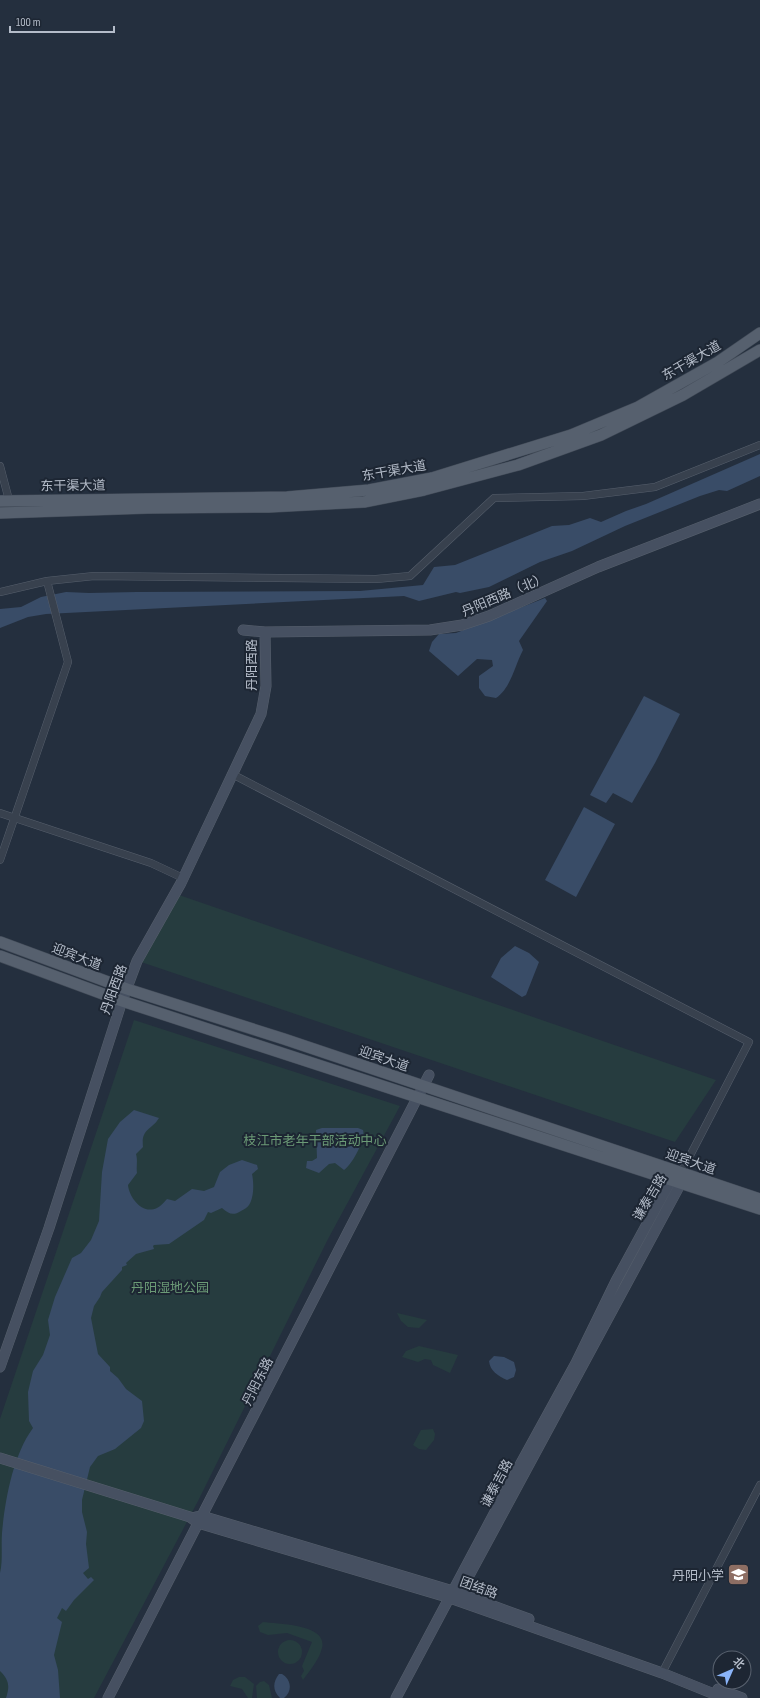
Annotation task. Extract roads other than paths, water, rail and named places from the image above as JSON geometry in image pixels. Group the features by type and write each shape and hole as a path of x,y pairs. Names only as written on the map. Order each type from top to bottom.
{"main road":[{"name":"东干渠大道","path":"4,500 287,497 369,490 432,478 571,435 638,407 718,362 760,333"},
{"name":"东干渠大道","path":"0,513 148,508 269,507 364,502 424,490 518,465 601,435 683,394 760,350"},
{"name":"迎宾大道","path":"0,942 127,989 284,1039 423,1086 760,1209"},
{"name":"迎宾大道","path":"0,956 122,1001 418,1097 678,1179 760,1199"}],"street":[{"path":"0,592 47,581 94,576 376,579 410,576 494,498 583,496 655,487 760,445"},
{"path":"0,466 4,500"},
{"name":"丹阳西路（北）","path":"243,630 264,632 430,630 462,625 489,616 598,567 760,504"},
{"path":"0,860 68,662 47,581"},
{"name":"丹阳西路","path":"0,1367 49,1228 122,1001 137,961 183,878 261,714 266,686 264,632"},
{"path":"232,774 749,1042 678,1179"},
{"path":"0,813 151,863 183,878"},
{"name":"丹阳东路","path":"108,1698 197,1519 429,1075"},
{"name":"谦泰吉路","path":"404,1698 455,1596 576,1363 616,1281 678,1179"},
{"name":"团结路","path":"3,1459 94,1488 455,1596 742,1698"},
{"path":"663,1671 760,1485"},
{"name":"谦泰吉路","path":"396,1698 455,1596"},
{"name":"团结路","path":"663,1671 724,1698"}],"water":[{"path":"760,454 760,476 727,491 719,490 700,496 625,526 572,551 540,562 489,587 460,593 456,592 419,601 404,596 46,614 28,617 0,628 0,609 21,607 41,597 66,592 360,591 423,585 434,567 455,565 552,526 569,525 590,518 601,522"},
{"path":"545,598 547,601 519,641 523,650 509,682 501,694 496,698 485,696 479,688 479,676 493,666 492,660 477,659 458,676 429,651 432,642 439,634 456,633"},
{"path":"644,696 680,714 655,763 632,803 613,793 606,803 590,795"},
{"path":"584,807 615,824 576,897 545,880"},
{"path":"515,946 529,953 539,962 526,995 522,997 491,977 501,958"},
{"path":"134,1110 159,1118 145,1133 143,1147 136,1154 137,1173 128,1185 131,1195 141,1207 151,1210 157,1208 167,1199 175,1201 192,1189 204,1191 214,1187 220,1172 229,1165 242,1160 257,1165 258,1169 252,1174 253,1194 251,1202 248,1206 238,1213 231,1214 222,1208 211,1213 208,1212 204,1220 169,1244 154,1245 154,1249 136,1254 126,1263 127,1265 122,1267 122,1270 102,1292 94,1306 91,1318 98,1354 110,1367 110,1371 118,1378 126,1389 142,1401 144,1421 141,1428 115,1449 98,1456 90,1467 82,1500 82,1512 87,1532 86,1544 89,1568 83,1573 88,1579 91,1577 94,1580 74,1600 66,1611 62,1608 57,1618 62,1622 54,1655 58,1670 60,1698 6,1698 8,1683 0,1671 0,1573 2,1558 2,1533 5,1506 15,1464 26,1439 33,1428 29,1421 28,1392 33,1371 43,1355 50,1335 48,1320 55,1297 72,1258 81,1253 91,1240 99,1221 102,1172 108,1139 120,1122"},
{"path":"322,1128 358,1128 363,1130 358,1152 351,1163 344,1170 335,1163 329,1164 319,1173 306,1168 307,1161 312,1161 317,1158 316,1130"},
{"path":"494,1356 504,1357 514,1362 516,1370 514,1377 507,1380 495,1373 491,1368 489,1361"},
{"path":"279,1674 285,1676 290,1685 289,1692 284,1698 280,1698 277,1695 274,1686"}],"place":[{"name":"丹阳小学","path":"739,1575"}],"park label":[{"name":"枝江市老年干部活动中心","path":"315,1140"},
{"name":"丹阳湿地公园","path":"170,1287"}]}
